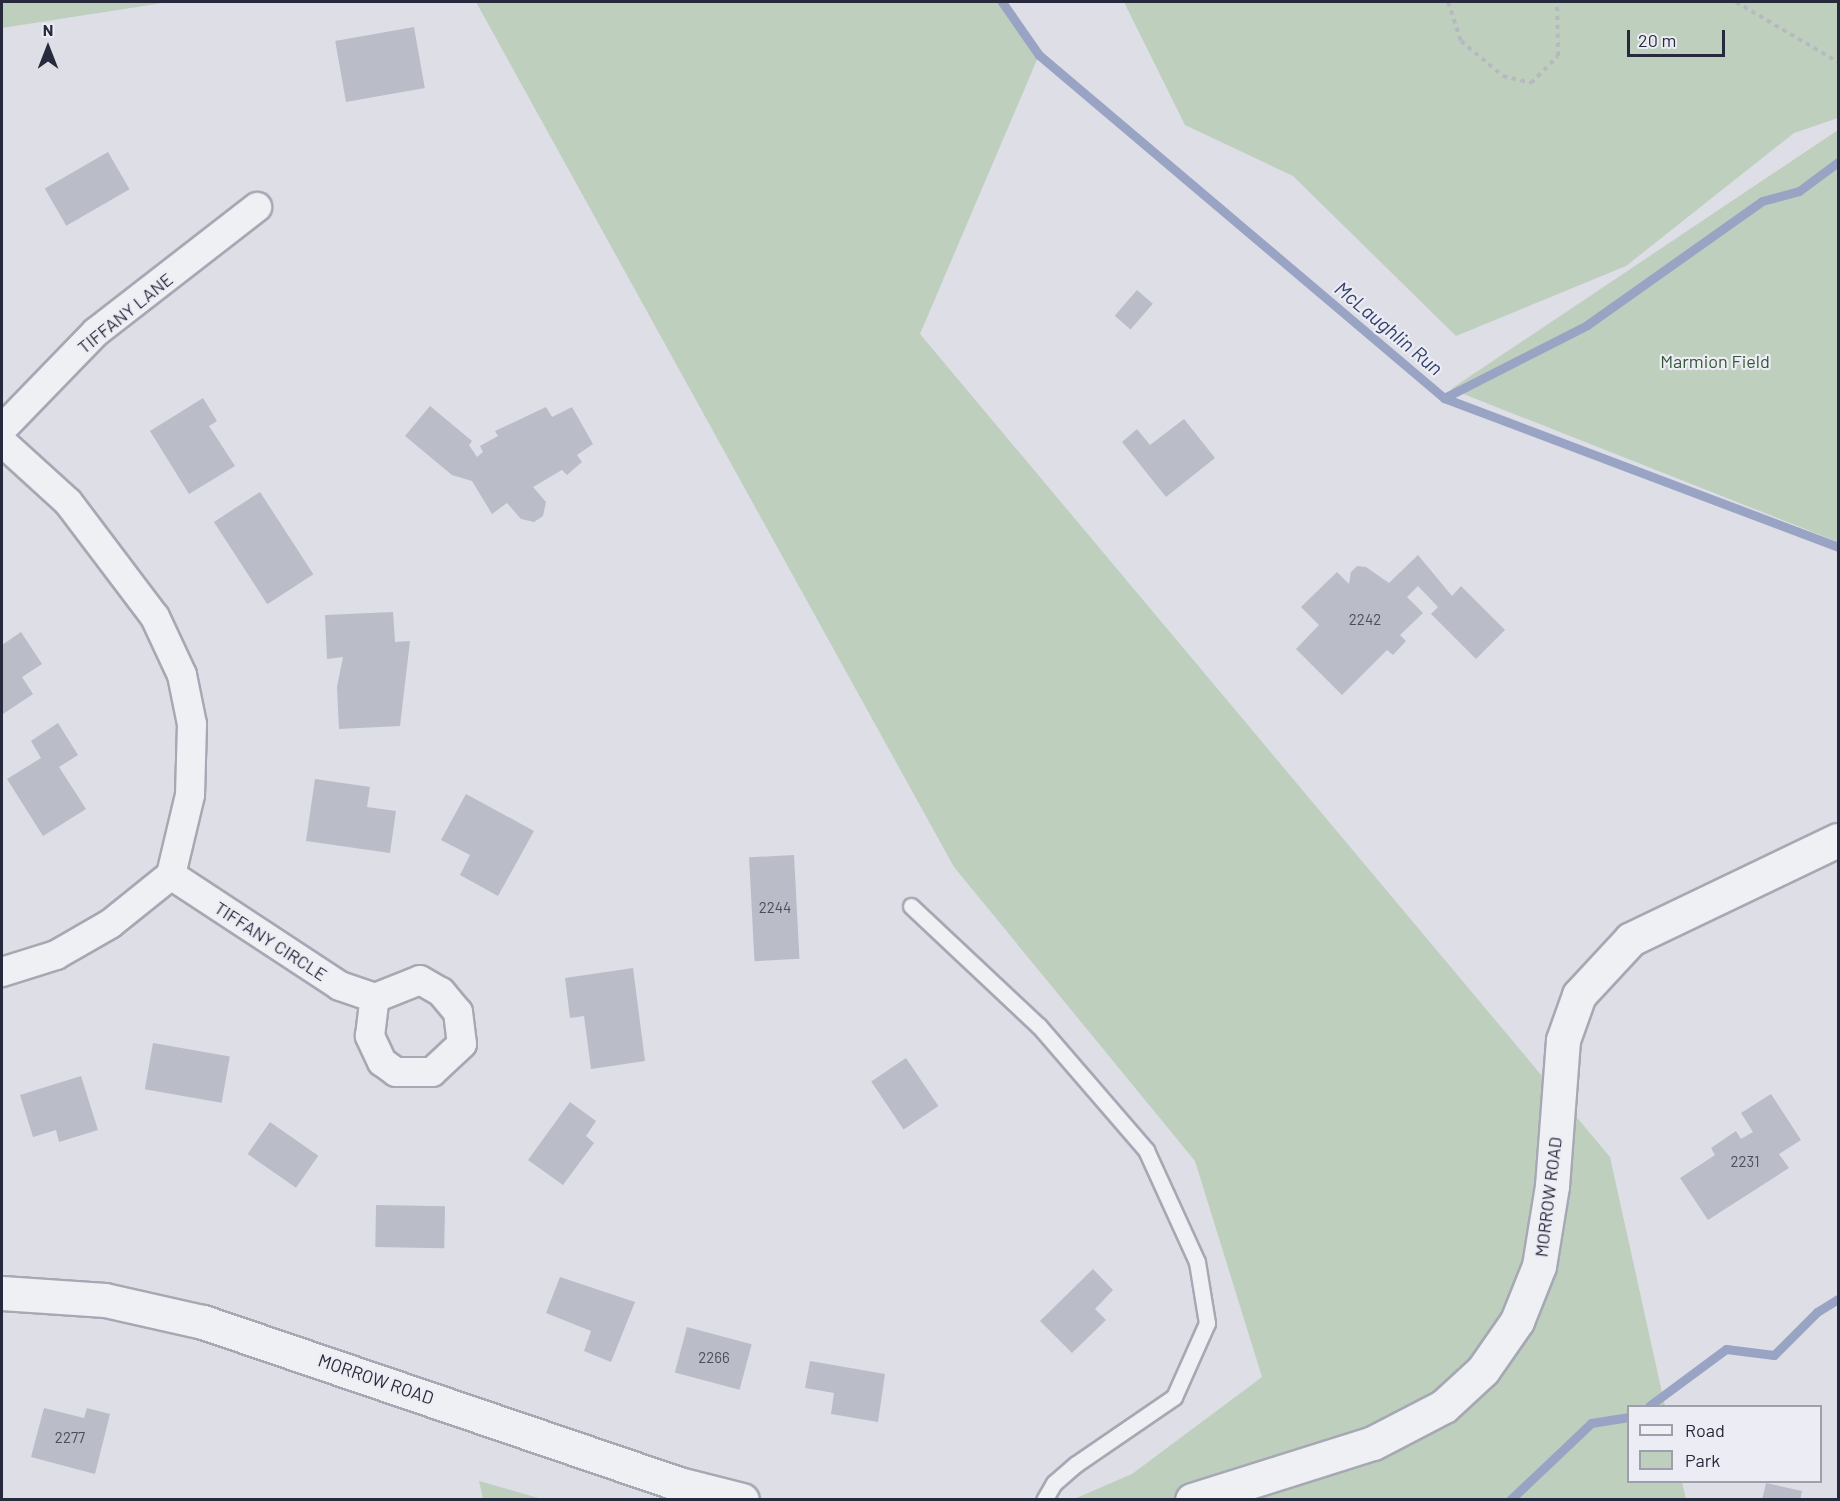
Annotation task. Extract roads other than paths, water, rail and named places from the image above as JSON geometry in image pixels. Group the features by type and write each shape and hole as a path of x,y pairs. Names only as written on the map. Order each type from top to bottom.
{"street":[{"name":"TIFFANY LANE","path":"2,429 96,332 257,207"},
{"path":"2,442 68,502 155,616 182,675 192,724 190,795 171,875 110,924 56,955 2,972"},
{"name":"MORROW ROAD","path":"1192,1500 1373,1443 1444,1406 1483,1370 1516,1322 1539,1266 1552,1186 1563,1040 1579,995 1631,939 1839,840"},
{"name":"TIFFANY CIRCLE","path":"171,875 340,986 375,998"},
{"name":"MORROW ROAD","path":"2,1293 105,1300 203,1322 675,1483 742,1500"}],"lane":[{"path":"911,906 1039,1026 1146,1150 1197,1262 1207,1323 1174,1397 1076,1464 1054,1483 1044,1500"}],"waterway":[{"name":"McLaughlin Run","path":"1002,2 1039,55 1444,398 1838,547"},
{"path":"1444,398 1587,325 1762,201 1799,191 1838,162"},
{"path":"1650,1405 1726,1349 1774,1355 1817,1312 1838,1299"},
{"path":"1510,1500 1591,1423 1627,1417"}],"park label":[{"name":"Marmion Field","path":"1715,361"}]}
